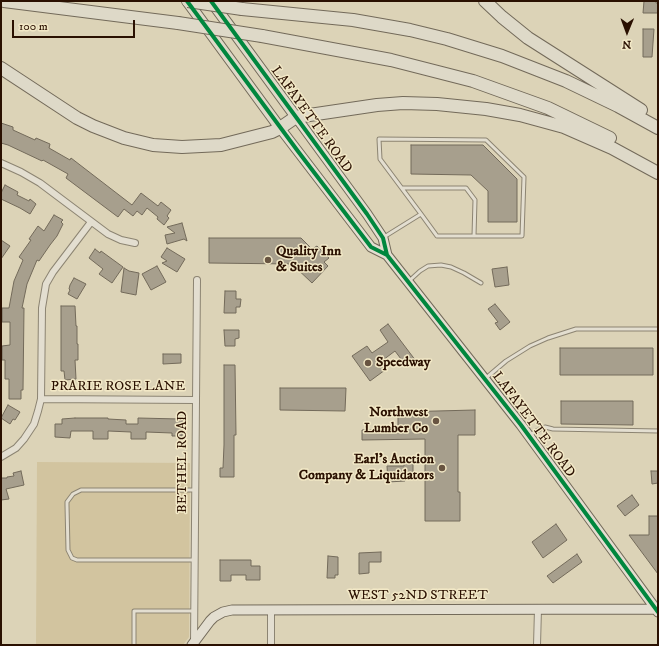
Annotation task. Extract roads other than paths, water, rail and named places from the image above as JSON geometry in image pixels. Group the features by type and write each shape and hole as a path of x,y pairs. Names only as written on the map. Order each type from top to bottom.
{"highway":[{"path":"4,1 178,23 262,36 391,60 473,81 530,101 567,116 614,140 658,167"},
{"path":"188,1 242,9 353,20 410,30 502,56 566,81 618,106 658,128"},
{"path":"485,1 522,33 637,107 658,123"},
{"path":"1,68 77,118 124,138 153,144 182,146 221,145 254,137 280,128 296,117 377,105 437,104 486,109 520,115 564,127 612,148 658,173"}],"main road":[{"name":"LAFAYETTE ROAD","path":"188,1 280,128 371,247 387,255"},
{"name":"LAFAYETTE ROAD","path":"211,1 367,214 383,238 387,255 529,436 657,610"},
{"name":"WEST 52ND STREET","path":"193,644 210,621 223,612 232,610 657,610"}],"street":[{"path":"1,163 40,183 111,236 135,243"},
{"path":"1,457 16,448 28,435 34,424 41,399 42,308 46,284 53,272 91,222"},
{"name":"BETHEL ROAD","path":"193,644 197,280"},
{"name":"PRARIE ROSE LANE","path":"41,399 195,400"},
{"path":"537,645 538,609"},
{"path":"271,610 271,645"}],"lane":[{"path":"379,139 486,140 524,177 522,236 437,236 402,188 380,159 379,139"},
{"path":"402,188 466,188 475,200 474,236"},
{"path":"383,238 421,214"},
{"path":"408,282 428,266 441,265 451,267 481,283"},
{"path":"485,379 506,360 530,346 576,328 658,329"},
{"path":"529,436 545,427 658,431"},
{"path":"194,560 83,560 72,558 68,550 67,502 73,494 81,490 195,490"},
{"path":"134,645 134,611 194,611"}],"place":[{"name":"Quality Inn & Suites","path":"268,260"},
{"name":"Speedway","path":"368,363"},
{"name":"Northwest Lumber Co","path":"436,421"},
{"name":"Earl's Auction Company & Liquidators","path":"442,468"}]}
